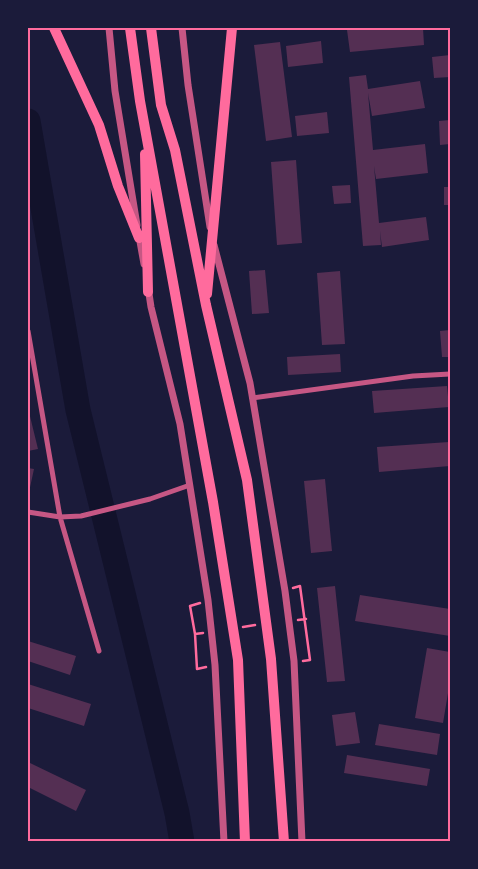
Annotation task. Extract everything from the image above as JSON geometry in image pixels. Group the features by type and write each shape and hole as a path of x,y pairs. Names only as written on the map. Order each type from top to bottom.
{"highway":[{"path":"54,28 99,125 118,186 139,238"},
{"path":"130,28 144,120 213,502 238,660 246,842"},
{"path":"151,28 161,104 175,150 206,305 247,480 271,659 284,842"},
{"path":"206,305 232,28"},
{"path":"144,120 148,292"}],"street":[{"path":"109,28 115,91 148,292 180,424 208,600 215,665 224,842"},
{"path":"182,28 188,85 212,237 250,383 285,591 294,661 302,842"},
{"path":"28,331 60,517 98,650"},
{"path":"252,398 413,376 450,374"},
{"path":"28,512 60,517 81,516 150,499 190,485"}],"path":[{"path":"300,586 306,619 310,660"},
{"path":"190,606 195,634 197,669"},
{"path":"296,620 306,619"},
{"path":"241,627 260,625"},
{"path":"195,634 204,632"}],"building":[{"path":"423,28 424,45 350,52 347,30"},
{"path":"321,41 323,63 288,67 286,46"},
{"path":"280,42 292,137 266,141 254,45"},
{"path":"450,55 450,77 434,78 432,57"},
{"path":"366,75 368,89 420,81 425,108 372,116 368,93 373,150 425,144 428,173 376,179 374,166 379,223 426,217 429,240 382,247 380,231 381,245 363,246 349,77"},
{"path":"327,112 329,133 297,136 295,116"},
{"path":"450,120 450,144 440,145 439,121"},
{"path":"296,160 302,243 277,245 271,162"},
{"path":"350,185 351,203 334,204 332,186"},
{"path":"444,187 450,187 450,205 444,205"},
{"path":"265,270 269,313 252,314 249,271"},
{"path":"340,271 345,344 322,345 317,273"},
{"path":"450,330 450,357 442,357 440,331"},
{"path":"340,354 341,372 288,375 287,357"},
{"path":"447,386 449,407 374,413 372,391"},
{"path":"28,408 38,449 28,451"},
{"path":"449,442 450,466 379,472 377,447"},
{"path":"28,468 34,469 29,492 28,492"},
{"path":"325,479 332,551 311,553 304,481"},
{"path":"335,586 345,681 327,682 317,588"},
{"path":"360,595 450,609 450,636 355,621"},
{"path":"28,641 76,656 70,675 28,661"},
{"path":"427,648 450,652 450,681 443,723 415,718"},
{"path":"28,684 91,704 84,726 28,708"},
{"path":"355,712 360,743 336,746 332,715"},
{"path":"379,724 440,734 437,755 375,745"},
{"path":"347,755 430,769 427,786 344,773"},
{"path":"30,763 86,790 76,811 28,787"}],"waterway":[{"path":"28,121 78,410 177,813 182,842"}]}
